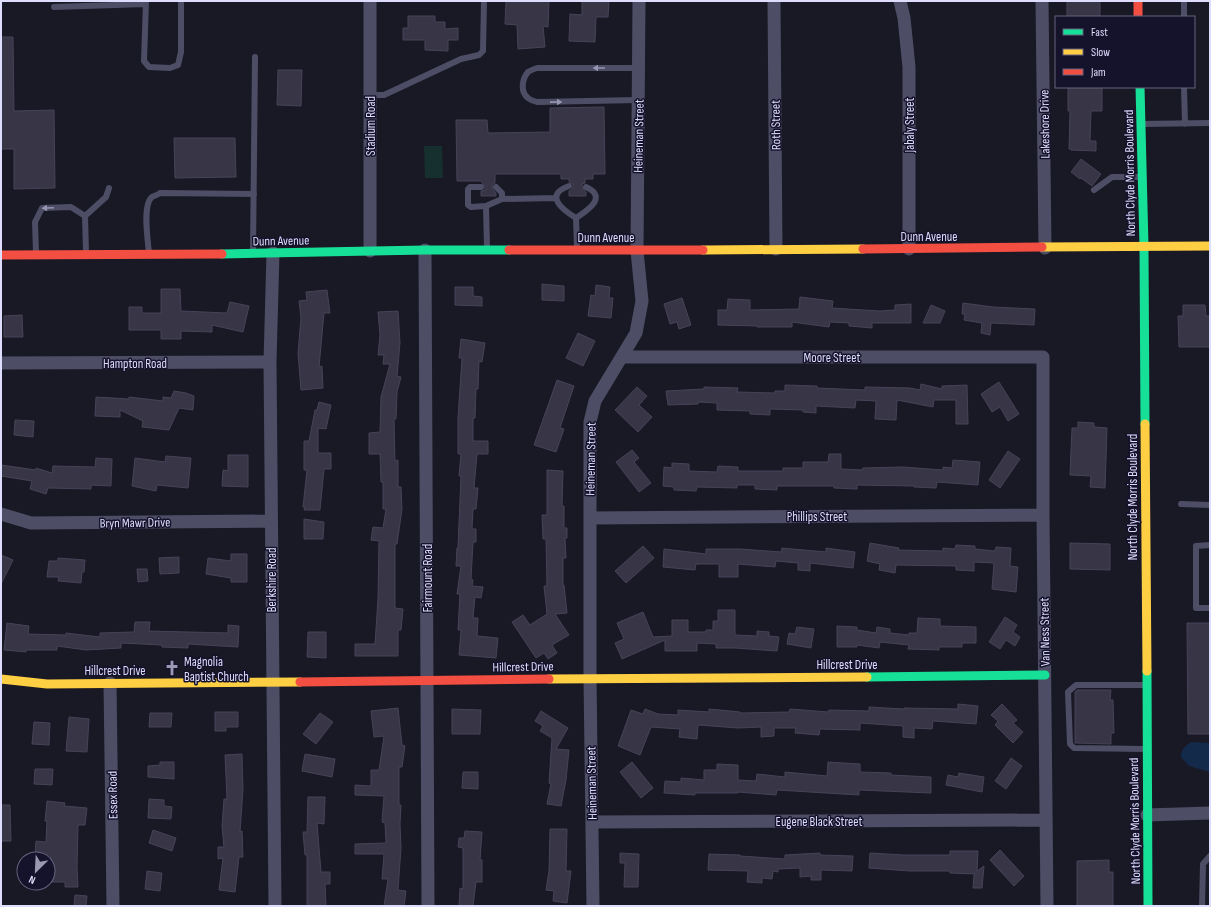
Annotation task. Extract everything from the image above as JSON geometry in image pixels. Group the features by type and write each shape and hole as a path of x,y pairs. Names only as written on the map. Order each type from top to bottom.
{"main road":[{"path":"1138,1 1138,16"},
{"name":"North Clyde Morris Boulevard","path":"1140,88 1144,246 1148,906"},
{"name":"Dunn Avenue","path":"1,255 253,254 425,250 637,251 1210,246"},
{"name":"Hillcrest Drive","path":"1,679 47,684 1045,675"}],"street":[{"name":"Stadium Road","path":"370,1 370,251"},
{"name":"Heineman Street","path":"593,906 590,678 590,422 594,401 636,333 642,301 637,251 638,1"},
{"name":"Roth Street","path":"774,1 776,249"},
{"name":"Jabaly Street","path":"900,1 904,18 909,67 909,249"},
{"name":"Lakeshore Drive","path":"1042,1 1045,248"},
{"name":"Fairmount Road","path":"425,250 428,906"},
{"name":"Berkshire Road","path":"273,253 270,362 275,906"},
{"name":"Moore Street","path":"622,357 1044,357"},
{"name":"Van Ness Street","path":"1044,357 1043,515 1047,906"},
{"name":"Hampton Road","path":"1,364 270,362"},
{"name":"Bryn Mawr Drive","path":"1,514 31,523 271,521"},
{"name":"Phillips Street","path":"590,518 1043,515"},
{"name":"Essex Road","path":"110,683 113,906"},
{"path":"1147,815 1210,813"},
{"name":"Eugene Black Street","path":"592,822 1046,820"}],"lane":[{"path":"54,8 146,3 144,61 149,67 170,68 178,65 181,52 181,1"},
{"path":"370,95 384,95 461,59 479,55 483,51 484,1"},
{"path":"1184,1 1184,16"},
{"path":"253,254 255,57"},
{"path":"638,68 537,68 529,71 523,84 523,90 528,98 537,102 638,100"},
{"path":"1184,88 1184,124"},
{"path":"1141,124 1210,123"},
{"path":"1094,190 1112,177 1142,177"},
{"path":"569,186 558,192 556,198 557,203 576,218"},
{"path":"481,187 470,187 468,189 468,205 471,207 486,206 502,199 556,198"},
{"path":"496,187 502,193 502,199"},
{"path":"576,218 587,211 596,201 594,192 586,187"},
{"path":"86,255 85,216 106,197 109,188"},
{"path":"149,254 146,213 147,204 151,197 160,194 254,194"},
{"path":"486,206 487,250"},
{"path":"36,254 35,222 42,208 70,207 85,216"},
{"path":"576,218 577,250"},
{"path":"1181,504 1209,504"},
{"path":"1210,545 1196,546 1196,608 1210,608"},
{"path":"1146,685 1076,685 1068,692 1070,744 1074,748 1147,749"},
{"path":"1202,906 1203,864 1210,856"}],"green space":[{"path":"424,146 442,146 443,178 425,178"}],"water":[{"path":"1191,742 1210,743 1210,772 1189,766 1181,757 1184,748"}],"building":[{"path":"506,1 549,1 548,27 543,26 545,47 518,49 517,25 505,24"},
{"path":"582,1 609,1 608,17 596,17 595,42 569,41 570,14 582,15"},
{"path":"1067,1 1100,1 1100,16 1067,16"},
{"path":"408,16 435,16 435,22 445,22 445,29 458,28 458,40 448,40 448,51 425,50 425,40 403,40 403,28 408,28"},
{"path":"1,37 13,37 14,111 54,110 55,188 14,189 14,149 1,149"},
{"path":"278,70 302,70 301,106 277,105"},
{"path":"1068,88 1102,88 1102,111 1091,111 1090,141 1096,141 1096,151 1069,149 1070,111 1068,111"},
{"path":"604,107 605,174 593,174 593,179 585,179 585,183 582,184 582,187 586,192 586,196 569,196 569,191 573,188 573,184 569,182 569,179 561,179 561,174 495,174 495,183 493,184 492,188 496,193 496,196 481,196 481,191 485,190 485,187 481,181 457,181 456,120 487,120 488,133 550,132 550,108"},
{"path":"174,138 235,138 236,177 175,178"},
{"path":"1081,159 1101,174 1092,186 1071,172"},
{"path":"542,284 564,286 564,301 542,300"},
{"path":"596,285 610,287 609,298 613,298 611,318 588,316 591,295 595,296"},
{"path":"455,287 473,287 473,296 482,297 482,306 455,305"},
{"path":"161,289 180,289 181,311 227,313 230,302 249,306 243,332 212,325 212,332 181,331 181,339 161,339 161,330 129,330 129,307 142,307 142,313 161,313"},
{"path":"327,290 330,313 324,313 319,367 322,366 323,388 301,390 298,353 301,318 299,301 307,300 306,292"},
{"path":"800,297 833,301 832,308 879,311 895,310 895,305 911,304 911,323 872,323 872,328 849,326 849,323 830,322 829,327 792,322 792,327 718,325 718,310 727,310 728,299 750,300 750,310 799,309"},
{"path":"682,298 691,325 679,329 677,322 670,324 664,304"},
{"path":"963,303 993,307 1035,309 1034,325 991,323 990,335 981,333 982,323 964,320 965,314 962,314"},
{"path":"931,305 945,311 940,323 923,323"},
{"path":"1183,305 1205,305 1206,316 1210,316 1210,347 1179,347 1178,316 1183,316"},
{"path":"398,311 400,343 397,376 401,377 397,392 396,419 394,419 395,461 398,460 398,487 401,487 402,509 397,544 395,544 395,608 403,609 401,630 398,630 398,656 355,656 355,644 375,644 378,599 379,541 371,540 373,527 383,528 386,509 383,509 383,482 381,482 380,454 369,454 369,433 380,432 381,397 390,364 383,364 384,355 378,355 380,335 378,312"},
{"path":"22,315 23,337 4,337 4,316"},
{"path":"578,333 595,341 583,366 566,358"},
{"path":"461,339 485,343 482,362 479,361 475,418 473,418 473,441 488,441 488,454 477,454 474,488 478,488 476,509 473,509 472,529 476,529 476,542 473,542 471,579 473,580 472,586 483,587 481,598 475,597 473,618 478,618 477,636 498,638 496,658 459,655 461,630 458,630 460,594 457,594 461,566 456,566 461,476 459,476 461,454 458,454 458,418 462,358 459,358"},
{"path":"557,380 574,386 560,428 564,429 556,452 534,445"},
{"path":"999,382 1019,414 1008,421 1000,407 992,412 981,394"},
{"path":"921,384 942,389 942,386 967,385 968,424 956,424 956,400 934,400 933,407 897,400 896,420 875,419 876,401 856,400 855,408 816,406 816,413 803,412 803,410 770,409 770,415 750,414 750,411 717,410 717,403 698,402 698,404 668,405 666,391 704,389 704,387 738,388 737,392 775,393 775,391 785,391 785,385 865,390 865,387 910,388 920,390"},
{"path":"637,387 647,396 639,405 652,417 638,432 615,410"},
{"path":"174,391 194,396 193,410 179,408 169,430 142,427 143,421 120,410 120,417 95,416 96,397 129,399 129,397 163,401 163,397 171,398"},
{"path":"319,402 331,405 326,429 318,428 318,453 331,453 331,469 324,469 320,510 304,510 305,507 303,507 307,470 304,470 304,441 309,441 315,410 317,410"},
{"path":"15,420 34,421 33,437 14,435"},
{"path":"1078,422 1094,423 1094,427 1107,428 1105,488 1090,487 1091,476 1070,475 1072,428 1078,428"},
{"path":"632,450 639,458 634,462 651,483 639,492 616,462"},
{"path":"1008,451 1020,459 1000,488 989,480"},
{"path":"829,454 841,454 841,469 863,470 863,468 903,467 943,470 943,467 952,468 953,460 980,462 978,485 937,482 936,488 857,485 857,489 834,488 834,486 777,486 777,490 755,489 755,485 737,485 737,488 697,487 696,491 674,490 674,487 663,486 664,467 672,468 672,463 689,464 689,471 717,472 718,466 738,467 738,471 783,471 783,468 803,468 803,462 828,462"},
{"path":"228,455 248,455 248,487 222,486 223,470 228,471"},
{"path":"166,456 191,458 188,488 157,485 156,491 132,486 135,458 165,462"},
{"path":"96,458 112,459 111,486 91,485 91,489 48,488 46,494 30,489 32,481 1,476 1,465 36,470 36,468 52,473 53,466 95,467"},
{"path":"547,470 563,471 562,506 564,506 564,528 567,528 567,538 565,538 566,558 563,558 563,585 567,613 555,614 569,635 552,645 557,653 548,659 544,653 536,658 512,622 523,615 530,625 547,614 544,586 547,586 546,539 543,539 542,515 547,515"},
{"path":"304,519 324,522 323,539 304,539"},
{"path":"870,543 899,548 898,550 943,551 943,548 955,549 956,545 975,546 975,549 995,551 996,547 1011,548 1010,566 1018,567 1016,592 992,589 994,563 974,562 974,571 956,570 956,566 896,565 895,573 879,570 880,564 867,561"},
{"path":"1070,543 1110,544 1110,570 1070,569"},
{"path":"643,546 654,558 626,583 615,571"},
{"path":"782,548 826,552 826,548 855,552 853,568 810,563 810,571 798,570 798,563 776,561 775,567 738,564 738,577 719,577 719,564 696,564 695,570 663,567 664,549 706,554 706,549 741,549 781,552"},
{"path":"231,554 247,554 247,582 231,582 231,578 206,574 208,558 231,561"},
{"path":"1,555 13,560 1,584"},
{"path":"179,557 179,573 160,574 159,558"},
{"path":"58,558 85,560 81,583 58,581 59,577 47,577 49,561 58,561"},
{"path":"137,569 147,569 148,581 138,582"},
{"path":"718,610 735,610 735,635 757,636 757,631 769,632 769,636 779,637 777,651 716,648 716,644 697,643 697,651 665,651 665,640 622,659 615,643 624,639 617,623 643,612 653,637 672,636 672,620 688,620 688,632 706,632 706,630 713,630 713,621 718,621"},
{"path":"1005,617 1017,625 1013,632 1020,637 1015,646 1006,640 1000,649 989,642"},
{"path":"918,618 940,619 940,626 976,627 976,643 962,643 962,647 939,647 939,650 908,649 909,645 880,642 879,648 857,645 857,647 837,647 837,626 857,627 857,630 876,633 877,627 890,629 890,633 909,635 909,633 917,633"},
{"path":"135,622 150,622 149,631 228,633 228,625 239,626 238,647 188,644 188,648 121,643 121,648 86,650 57,646 57,650 26,650 26,652 4,650 7,623 29,626 28,634 66,635 66,633 100,637 100,633 134,632"},
{"path":"1187,623 1210,623 1210,734 1188,734"},
{"path":"797,627 814,629 811,648 787,644 789,633 795,634"},
{"path":"308,632 326,632 326,658 307,657"},
{"path":"1077,690 1111,690 1110,700 1113,700 1114,733 1111,733 1111,744 1075,743 1075,692"},
{"path":"958,704 978,706 976,724 933,721 932,729 914,728 914,738 903,737 903,726 860,723 860,730 820,729 819,735 795,733 796,728 774,728 774,736 761,737 761,727 738,728 698,725 697,739 679,737 680,729 651,727 640,755 618,746 631,710 643,714 645,709 658,714 678,715 678,710 709,712 709,709 740,713 789,712 790,709 828,712 829,710 869,711 869,707 904,709 958,709"},
{"path":"1002,704 1017,720 1013,723 1023,732 1013,743 995,725 998,721 991,715"},
{"path":"398,708 402,745 405,746 402,767 399,767 401,848 398,890 406,891 404,906 384,906 388,879 382,879 384,854 355,854 355,844 386,843 385,823 382,822 384,796 355,795 355,785 371,786 371,770 379,770 384,736 374,737 371,711"},
{"path":"452,709 481,710 480,734 452,734"},
{"path":"541,711 568,728 556,749 569,750 566,780 561,806 547,804 551,784 549,783 552,738 540,731 543,726 535,721"},
{"path":"215,712 238,712 238,727 226,727 226,731 215,731"},
{"path":"150,713 172,713 171,727 149,727"},
{"path":"320,713 333,722 316,744 303,734"},
{"path":"69,717 89,719 87,752 66,751"},
{"path":"34,722 50,723 49,745 32,744"},
{"path":"242,754 243,789 240,832 242,831 243,857 239,857 235,892 219,890 223,858 218,859 218,847 224,847 222,826 224,799 227,799 225,755"},
{"path":"305,754 335,759 332,777 302,771"},
{"path":"1011,758 1022,766 1006,789 995,781"},
{"path":"160,762 174,762 174,779 148,777 148,766 160,765"},
{"path":"632,762 653,788 641,798 620,772"},
{"path":"828,762 860,764 860,772 931,777 931,793 859,790 859,795 777,790 776,795 738,792 695,793 695,795 664,793 665,781 681,782 681,778 704,780 704,770 717,770 717,764 738,765 738,780 756,781 757,774 785,777 785,772 827,776"},
{"path":"35,769 53,769 52,785 34,784"},
{"path":"463,772 478,772 478,789 462,788"},
{"path":"959,773 984,777 982,792 946,785 948,775 958,777"},
{"path":"308,797 325,797 324,824 317,823 321,872 330,872 330,884 325,884 326,906 307,906 307,855 305,855 303,832 307,832"},
{"path":"149,799 164,800 164,806 172,807 171,819 148,818"},
{"path":"47,801 65,803 64,806 87,808 85,825 78,825 78,887 65,887 65,882 56,882 56,851 35,851 36,841 46,842 47,821 45,821"},
{"path":"1,805 10,805 11,841 1,841"},
{"path":"550,829 567,829 566,871 571,871 567,903 553,901 554,891 546,890 549,871"},
{"path":"153,830 176,838 172,851 149,843"},
{"path":"465,831 482,832 480,860 482,860 482,882 476,882 473,906 459,906 460,888 463,889 463,848 458,847 459,838 464,838"},
{"path":"1000,850 1024,876 1014,886 990,860"},
{"path":"950,851 978,851 977,871 984,866 982,888 973,888 975,874 950,873 950,871 910,871 869,868 870,853 950,855"},
{"path":"620,853 639,854 638,887 624,887 625,863 620,863"},
{"path":"820,853 820,855 853,856 852,871 821,870 821,880 811,880 811,876 800,877 800,868 778,869 778,872 773,871 772,879 762,878 762,883 747,882 748,871 708,870 709,854 785,859 785,855"},
{"path":"1109,860 1109,872 1113,872 1113,906 1077,906 1077,861"},
{"path":"147,871 162,873 160,891 145,889"},
{"path":"75,895 87,896 86,906 74,906"}],"traffic: fast":[{"path":"1140,88 1144,246 1145,424"},
{"path":"222,254 509,250"},
{"path":"1147,671 1148,906"},
{"path":"867,677 1045,675"}],"traffic: slow":[{"path":"1042,247 1210,246"},
{"path":"703,250 863,249"},
{"path":"1145,424 1147,671"},
{"path":"549,679 867,677"},
{"path":"1,679 47,684 300,682"}],"traffic: jam":[{"path":"1138,1 1138,16"},
{"path":"863,249 1042,247"},
{"path":"509,250 703,250"},
{"path":"1,255 222,254"},
{"path":"300,682 549,679"}],"place":[{"name":"Magnolia Baptist Church","path":"172,668"}]}
